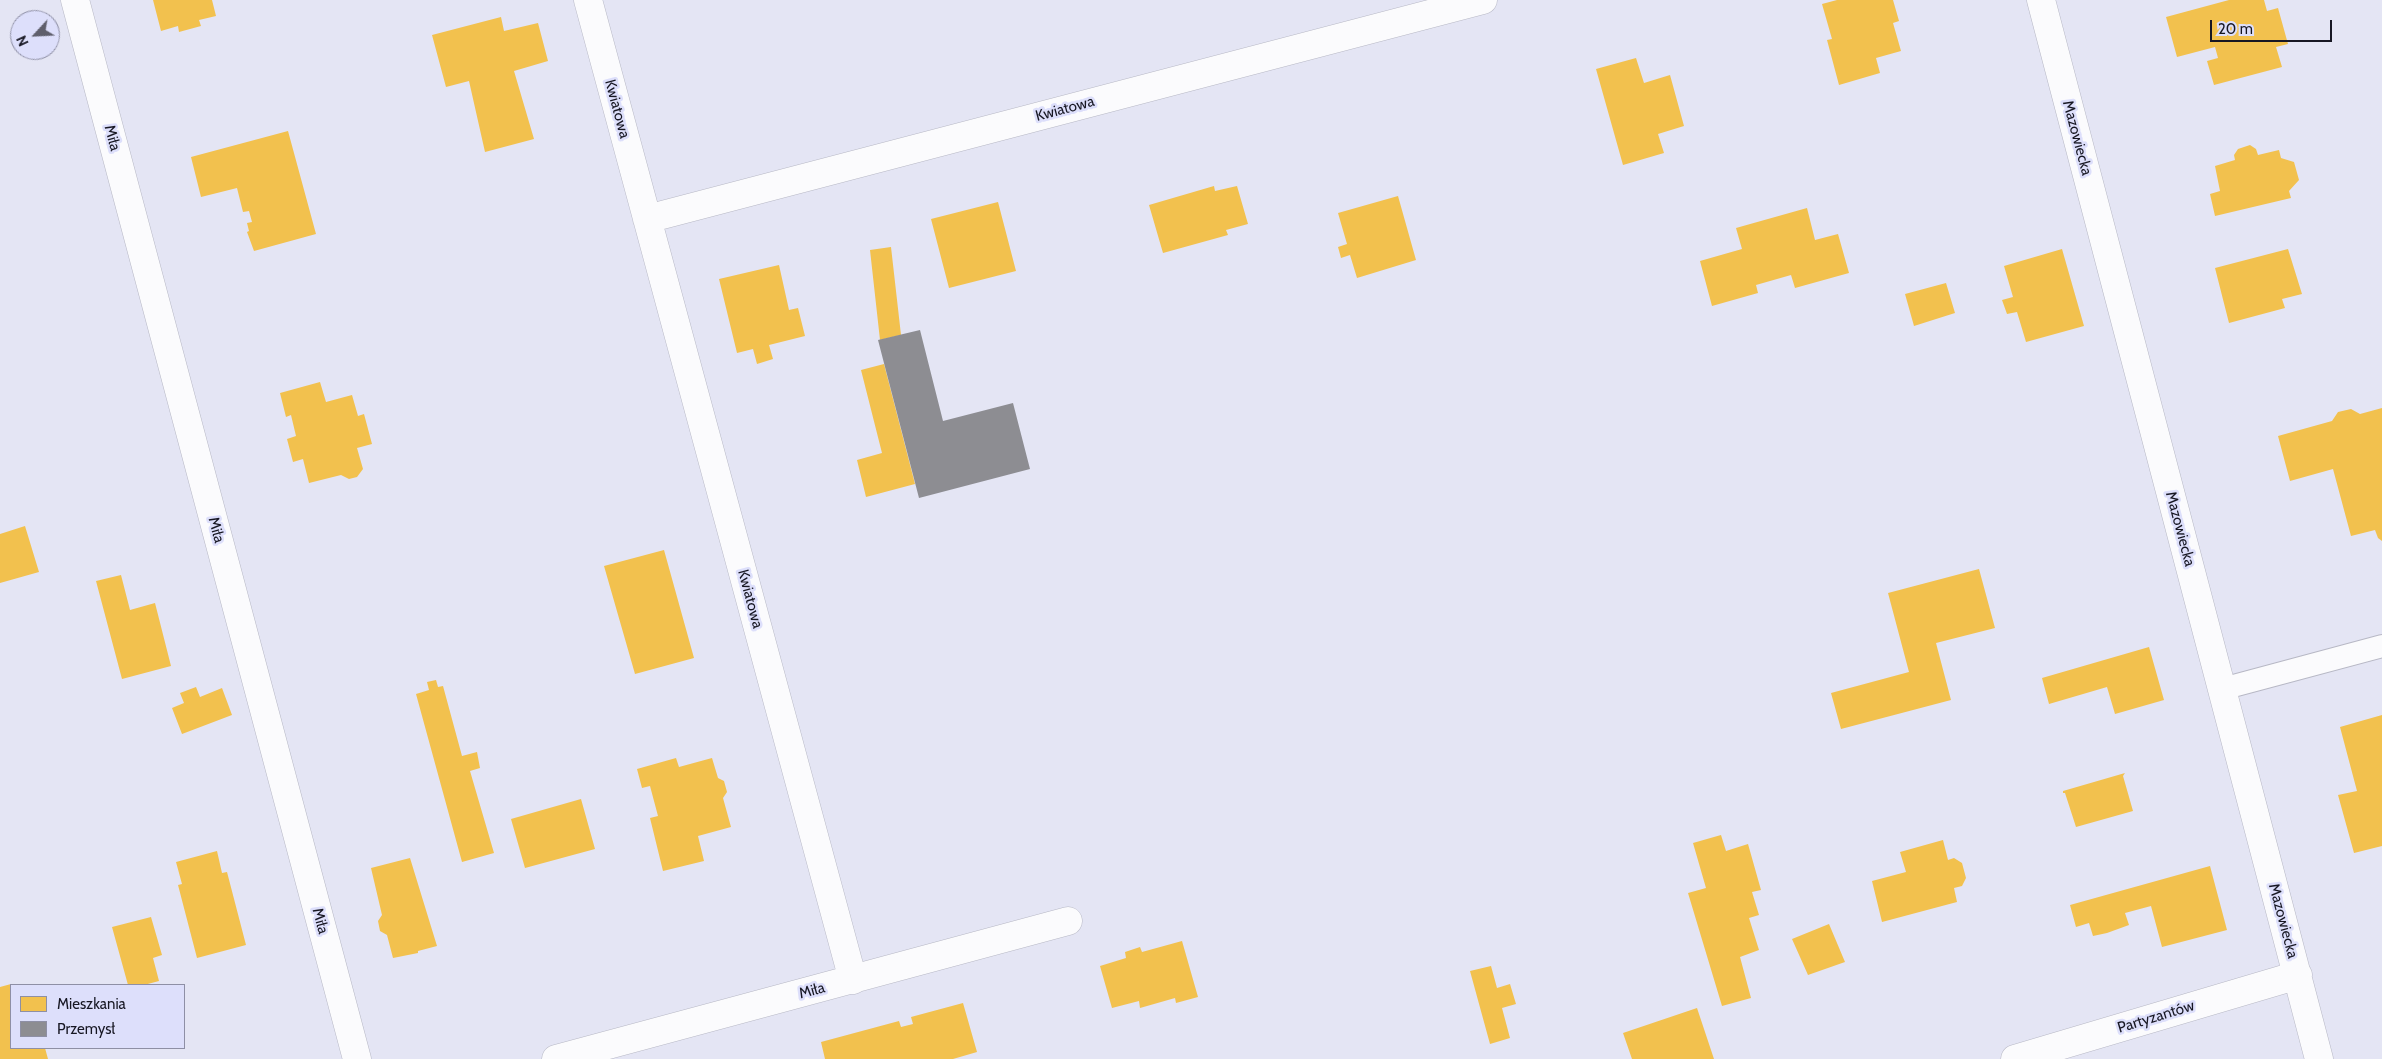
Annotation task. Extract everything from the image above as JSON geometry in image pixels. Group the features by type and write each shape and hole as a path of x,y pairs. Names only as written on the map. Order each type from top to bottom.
{"street":[{"name":"Miła","path":"75,0 356,1059"},
{"name":"Kwiatowa","path":"588,0 853,980"},
{"name":"Kwiatowa","path":"647,218 1483,0"},
{"name":"Mazowiecka","path":"2040,0 2319,1059"},
{"name":"Miła","path":"556,1059 1068,921"},
{"name":"Partyzantów","path":"2015,1059 2298,975"}],"lane":[{"path":"2222,689 2382,646"}],"building: Mieszkania":[{"path":"153,0 212,0 216,16 199,20 201,26 179,32 178,26 161,31"},
{"path":"1837,0 1893,0 1899,21 1893,23 1901,51 1876,58 1880,73 1839,85 1827,40 1832,39 1822,4"},
{"path":"2229,0 2264,0 2267,11 2278,8 2288,44 2276,47 2282,67 2214,85 2207,61 2218,58 2215,47 2177,57 2166,17"},
{"path":"501,17 504,31 538,23 548,61 514,71 534,139 485,152 469,81 446,87 432,35"},
{"path":"1636,58 1644,83 1670,75 1684,126 1658,134 1664,153 1623,165 1596,69"},
{"path":"288,131 316,234 254,251 247,232 249,231 247,223 252,222 249,211 243,212 237,188 201,197 191,157"},
{"path":"2250,145 2256,149 2258,155 2279,150 2281,158 2294,162 2299,180 2289,191 2291,198 2215,216 2210,194 2220,191 2215,166 2235,160 2234,155 2238,149"},
{"path":"1214,186 1215,191 1237,186 1248,224 1226,230 1228,235 1163,253 1149,205"},
{"path":"1398,196 1416,260 1357,278 1350,255 1341,258 1338,247 1347,244 1338,213"},
{"path":"998,202 1016,271 949,288 931,219"},
{"path":"1807,208 1815,240 1838,234 1849,273 1795,288 1791,275 1756,285 1758,293 1712,306 1700,261 1742,249 1736,228"},
{"path":"891,247 901,335 880,340 870,250"},
{"path":"2062,249 2084,326 2026,342 2017,312 2007,314 2002,300 2013,297 2004,266"},
{"path":"2288,249 2302,294 2282,299 2285,308 2229,323 2215,268"},
{"path":"779,265 789,310 798,308 805,336 769,345 773,359 757,364 753,349 737,353 719,279"},
{"path":"1946,283 1955,313 1914,326 1905,294"},
{"path":"884,364 915,484 866,497 857,460 882,453 861,370"},
{"path":"320,382 326,402 352,395 358,416 364,414 372,444 357,448 363,469 357,477 349,479 341,475 309,483 303,459 293,462 287,439 296,436 291,415 286,417 280,393"},
{"path":"2382,408 2382,541 2378,538 2375,530 2351,536 2333,469 2290,481 2278,436 2332,421 2338,412 2351,409 2360,414"},
{"path":"25,526 39,572 0,583 0,534"},
{"path":"664,550 694,658 635,674 604,566"},
{"path":"1979,569 1995,628 1936,643 1951,700 1841,729 1831,693 1909,672 1888,593"},
{"path":"121,575 130,610 155,603 171,666 122,679 96,581"},
{"path":"2149,647 2164,700 2115,714 2107,687 2049,704 2042,678"},
{"path":"436,680 438,687 443,686 462,756 477,752 480,768 470,771 494,853 462,862 416,694 429,690 427,682"},
{"path":"196,687 200,697 222,688 232,715 182,734 172,708 184,703 180,693"},
{"path":"2382,715 2382,846 2354,853 2338,795 2357,791 2340,727"},
{"path":"676,758 679,767 712,758 718,778 724,781 727,792 723,798 731,827 698,836 704,861 663,871 650,818 658,816 650,786 642,788 637,769"},
{"path":"2125,773 2123,776 2133,811 2076,827 2063,791"},
{"path":"581,799 595,849 525,868 511,819"},
{"path":"1721,835 1726,851 1748,844 1761,890 1752,892 1759,915 1749,918 1759,950 1740,957 1751,998 1722,1006 1688,893 1706,888 1693,843"},
{"path":"1943,840 1948,860 1954,858 1962,863 1966,878 1962,886 1954,888 1957,902 1882,922 1872,881 1906,872 1900,852"},
{"path":"217,851 222,873 227,872 246,945 197,958 178,885 182,884 176,862"},
{"path":"410,858 437,946 418,951 418,953 393,958 387,935 380,931 378,921 382,915 371,868"},
{"path":"2210,866 2227,930 2162,947 2151,906 2125,913 2129,925 2107,933 2093,936 2089,923 2076,927 2070,905"},
{"path":"151,917 162,955 153,958 159,981 148,984 128,984 112,927"},
{"path":"1829,924 1845,962 1808,975 1792,939"},
{"path":"1182,941 1198,997 1176,1003 1175,998 1140,1008 1139,1001 1112,1008 1100,966 1126,958 1125,952 1140,947 1142,952"},
{"path":"1491,966 1497,988 1510,984 1516,1004 1502,1008 1510,1038 1490,1044 1470,971"},
{"path":"10,984 10,1049 45,1049 48,1059 0,1059 0,987"},
{"path":"963,1003 977,1052 953,1059 825,1059 821,1042 899,1021 901,1027 913,1024 911,1017"},
{"path":"1697,1008 1714,1059 1632,1059 1623,1033"}],"building: Przemysł":[{"path":"920,330 943,421 1013,403 1030,469 919,498 878,340"}]}
